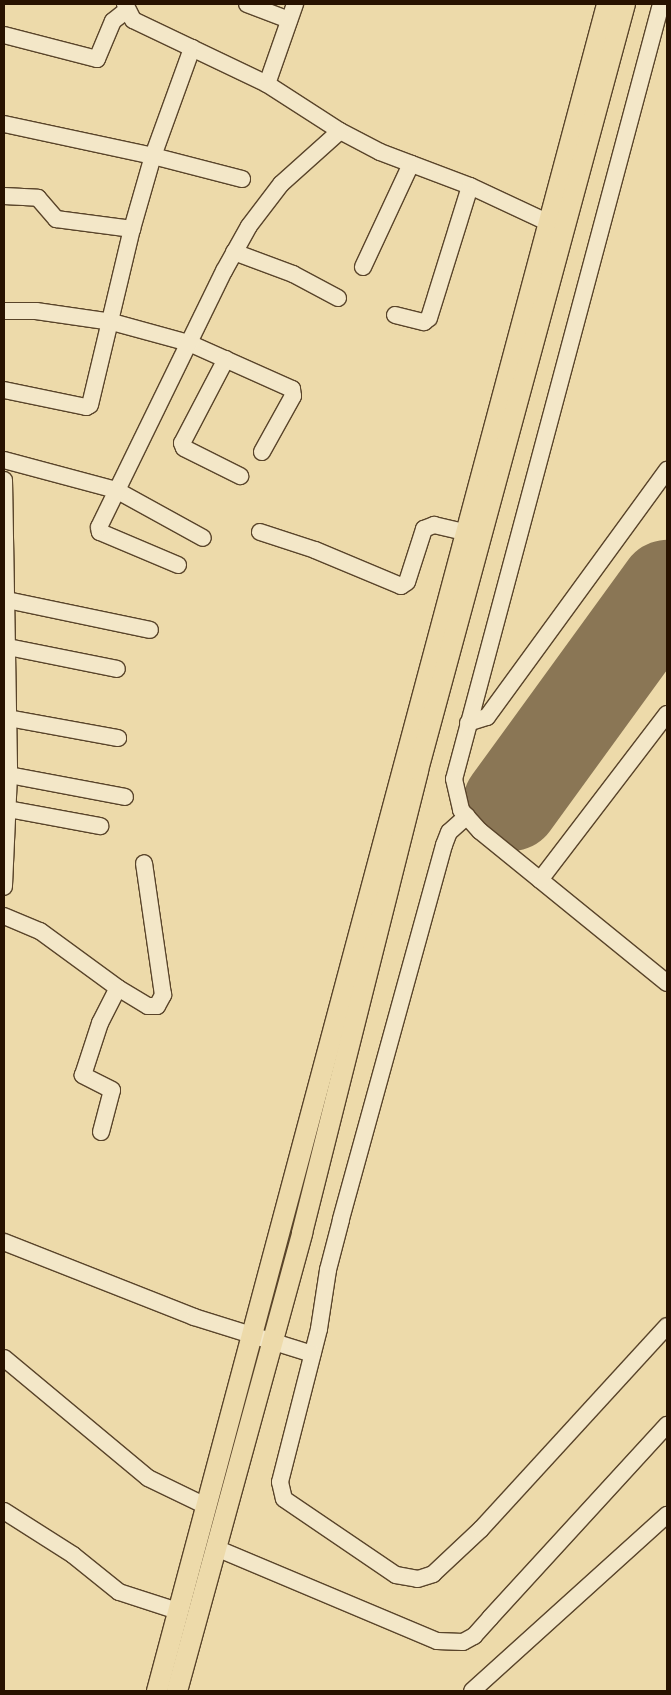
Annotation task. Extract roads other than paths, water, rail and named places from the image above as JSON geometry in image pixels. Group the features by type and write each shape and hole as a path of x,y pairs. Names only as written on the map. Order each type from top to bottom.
{"main road":[{"path":"157,1691 547,222 607,4"},
{"path":"177,1691 273,1341 413,789 625,4"}],"street":[{"path":"247,4 289,20"},
{"path":"267,84 295,4"},
{"path":"661,4 454,779 455,793 467,816 480,831 667,983"},
{"path":"4,35 97,59 113,21 126,8 133,20 267,84 340,131 380,152 470,186 547,222 562,236"},
{"path":"4,390 88,407 112,322 132,229 153,156 192,48"},
{"path":"4,124 153,156 242,180"},
{"path":"178,565 100,532 99,527 234,252 264,204 281,184 340,131"},
{"path":"363,267 411,164"},
{"path":"395,314 424,322 429,318 470,186"},
{"path":"4,196 38,198 56,219 132,229"},
{"path":"234,252 293,274 338,298"},
{"path":"4,311 36,311 112,322 189,343 293,392 262,452"},
{"path":"226,359 182,443 184,448 240,476"},
{"path":"4,460 116,490 203,538"},
{"path":"468,723 486,717 667,470"},
{"path":"4,480 9,775 4,888"},
{"path":"260,532 302,545 401,586 407,582 424,529 434,525 465,532"},
{"path":"7,600 150,630"},
{"path":"8,647 117,669"},
{"path":"540,880 667,714"},
{"path":"8,718 118,738"},
{"path":"9,775 125,797"},
{"path":"8,809 100,826"},
{"path":"467,816 449,832 444,845 328,1270 312,1354 280,1482 284,1499 396,1575 418,1579 433,1574 481,1529 667,1326"},
{"path":"4,916 40,931 118,988 148,1006 157,1006 162,1000 144,863"},
{"path":"100,1132 112,1090 83,1075 100,1024 118,988"},
{"path":"4,1242 194,1317 312,1354"},
{"path":"4,1358 148,1478 206,1506"},
{"path":"216,1548 437,1642 463,1642 490,1618 667,1425"},
{"path":"4,1511 73,1555 119,1592 178,1611"},
{"path":"472,1691 667,1515"}]}
